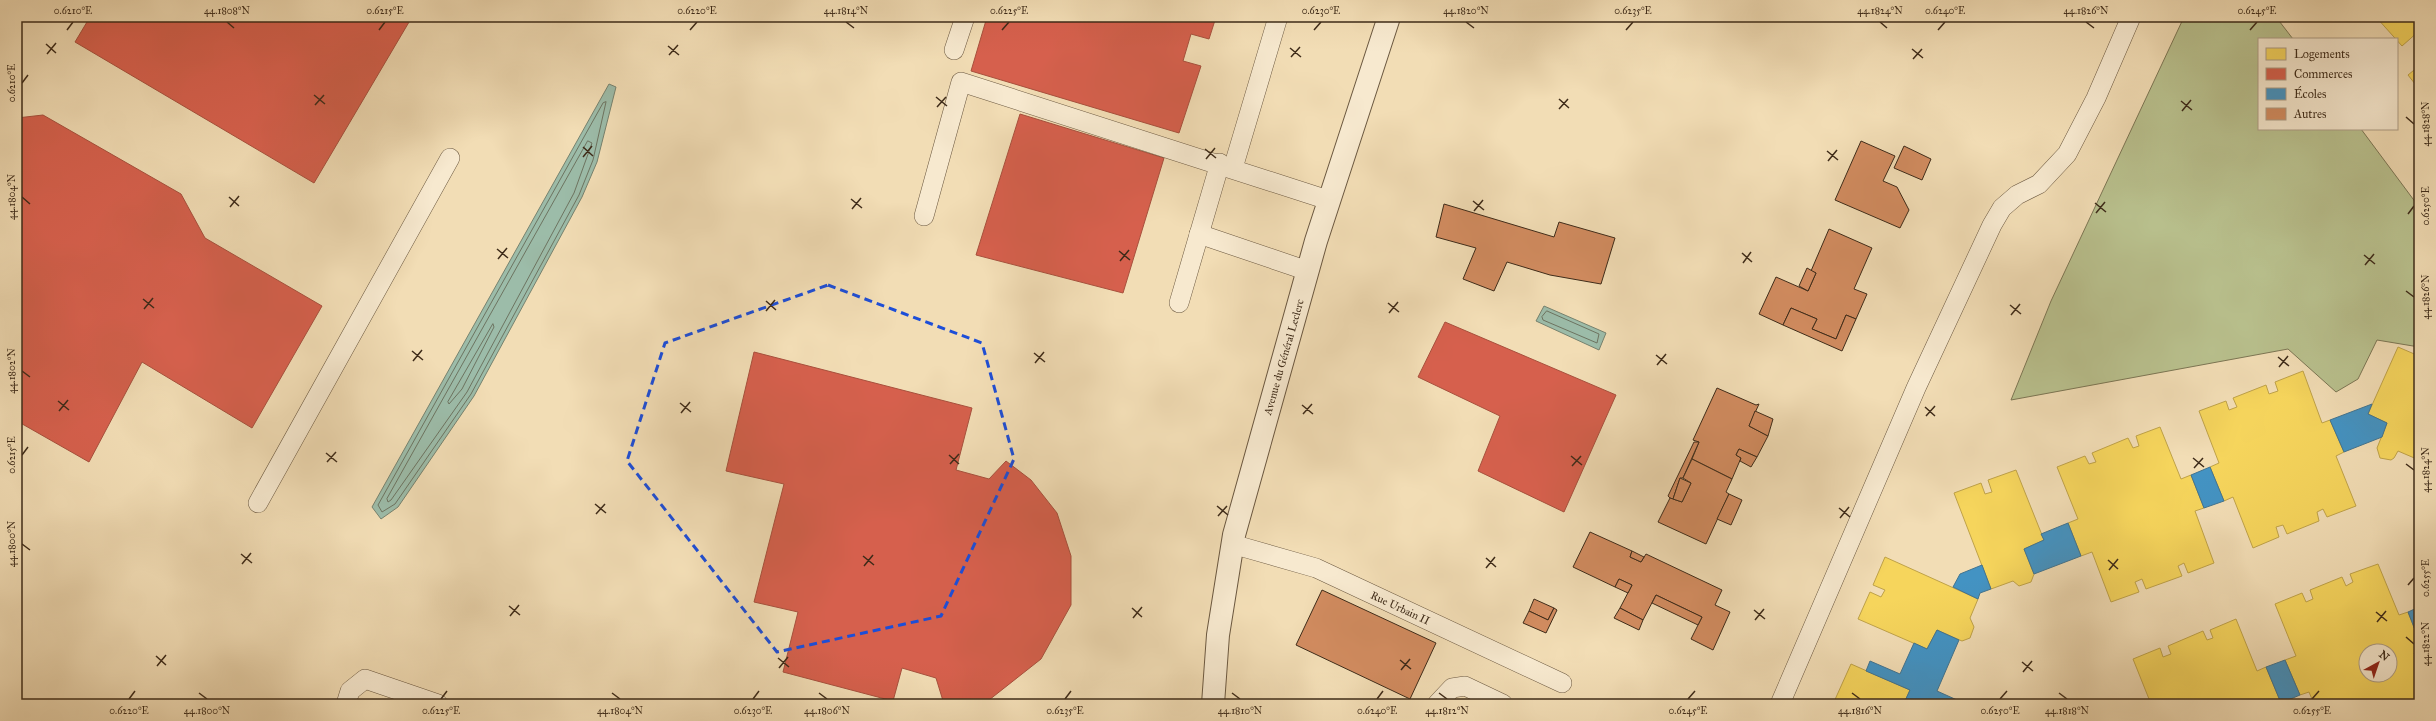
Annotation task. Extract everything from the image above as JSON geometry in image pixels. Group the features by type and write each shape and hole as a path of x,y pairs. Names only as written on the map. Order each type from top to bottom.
{"street":[{"name":"Avenue du Général Leclerc","path":"1213,704 1218,635 1232,544 1328,200 1389,17"}],"lane":[{"path":"954,50 965,17"},
{"path":"1179,303 1199,234 1226,166 1278,17"},
{"path":"1780,704 1916,388 1992,225 2002,208 2017,195 2039,184 2067,154 2096,98 2130,17"},
{"path":"924,216 962,82 1328,200"},
{"path":"258,503 450,158"},
{"path":"1199,234 1308,271"},
{"name":"Rue Urbain II","path":"1232,544 1316,568 1562,683"},
{"path":"346,704 350,692 365,680 438,704"},
{"path":"1437,704 1452,688 1465,686 1502,704"}],"highlighted area":[{"path":"828,285 982,343 1014,459 941,616 777,652 627,461 665,343"}],"green space":[{"path":"2184,17 2276,17 2292,38 2258,38 2258,130 2362,130 2419,207 2419,347 2377,340 2358,379 2336,392 2288,349 2011,400 2051,301"}],"water":[{"path":"609,84 616,87 597,162 582,197 474,396 398,507 381,519 372,507"},
{"path":"1544,306 1606,333 1599,350 1536,321"}],"building: Logements":[{"path":"2376,17 2419,17 2419,31 2402,46 2398,42 2398,38 2395,38"},
{"path":"2419,66 2419,89 2408,75"},
{"path":"2398,347 2419,356 2416,366 2419,367 2419,460 2398,451 2391,460 2380,458 2377,448 2387,423 2368,414"},
{"path":"2303,371 2322,423 2330,420 2344,452 2336,456 2356,506 2327,517 2323,509 2317,512 2319,521 2287,534 2283,525 2276,527 2279,537 2253,548 2233,497 2224,501 2210,467 2219,463 2199,411 2226,401 2229,410 2237,407 2233,398 2266,385 2269,394 2278,391 2275,382"},
{"path":"2160,427 2181,479 2191,475 2204,508 2195,511 2214,563 2188,573 2184,563 2178,566 2182,576 2146,589 2142,579 2135,582 2139,592 2111,602 2092,552 2081,556 2068,523 2078,519 2057,467 2085,456 2089,464 2096,462 2092,453 2128,438 2133,448 2139,446 2136,436"},
{"path":"2016,470 2044,540 2024,549 2034,574 2031,582 2019,586 2013,581 1991,589 1954,493 1981,483 1985,494 1992,492 1988,480"},
{"path":"1885,557 1978,599 1970,618 1974,627 1970,638 1962,641 1937,630 1927,649 1858,619 1870,592 1881,597 1885,590 1873,585"},
{"path":"2378,564 2399,615 2408,612 2419,640 2419,651 2414,653 2419,666 2419,704 2314,704 2309,692 2300,695 2285,660 2296,656 2275,604 2302,593 2306,602 2313,599 2310,590 2342,577 2346,586 2353,582 2350,574"},
{"path":"2236,619 2257,671 2266,667 2281,703 2151,704 2133,659 2160,648 2163,657 2171,654 2168,646 2203,631 2207,640 2213,638 2210,630"},
{"path":"1851,664 1910,690 1904,703 1906,704 1833,704"}],"building: Commerces":[{"path":"90,17 412,17 314,183 75,42"},
{"path":"987,17 1216,17 1209,39 1191,34 1183,61 1201,66 1179,133 971,71"},
{"path":"1020,114 1164,158 1123,293 976,255"},
{"path":"43,115 181,194 205,238 322,306 252,428 142,362 89,462 17,421 17,118"},
{"path":"1445,322 1616,395 1564,512 1478,471 1500,416 1418,377"},
{"path":"754,352 972,408 956,470 989,479 1006,461 1031,480 1057,513 1071,556 1071,605 1041,659 989,700 944,704 936,678 902,668 893,701 783,672 798,612 754,602 784,484 726,471"}],"building: Écoles":[{"path":"2372,404 2368,414 2387,423 2382,437 2344,452 2330,420"},
{"path":"2210,467 2224,501 2204,508 2191,475"},
{"path":"2068,523 2081,556 2034,574 2024,549 2044,540 2041,534"},
{"path":"1982,565 1991,589 1980,593 1978,599 1953,587 1960,574"},
{"path":"2419,607 2419,640 2408,612"},
{"path":"1937,630 1959,640 1937,691 1957,700 1955,704 1904,703 1910,690 1866,671 1870,661 1900,674 1914,643 1927,649"},
{"path":"2285,660 2300,695 2281,703 2266,667"}],"building: Autres":[{"path":"1861,141 1895,156 1883,181 1897,187 1909,210 1900,228 1835,200"},
{"path":"1904,146 1931,159 1922,180 1894,168"},
{"path":"1444,204 1554,237 1559,222 1615,238 1601,284 1550,275 1507,262 1494,291 1463,279 1476,248 1436,237"},
{"path":"1829,229 1872,248 1854,289 1867,294 1856,319 1846,315 1836,339 1812,329 1817,319 1791,308 1783,325 1759,314 1776,277 1808,291 1816,273 1811,271"},
{"path":"1807,268 1816,273 1808,291 1799,286"},
{"path":"1791,308 1817,319 1812,329 1836,339 1846,315 1856,319 1842,351 1783,325"},
{"path":"1717,388 1756,405 1759,404 1749,426 1768,436 1757,457 1739,449 1736,455 1741,458 1732,479 1692,459 1699,442 1693,440"},
{"path":"1755,411 1773,419 1768,436 1749,426"},
{"path":"1694,442 1699,442 1683,478 1680,478 1673,499 1670,498 1668,496"},
{"path":"1739,449 1757,457 1751,467 1740,461 1741,458 1736,455"},
{"path":"1692,459 1732,479 1726,492 1729,494 1706,544 1658,522 1670,498 1682,502 1691,483 1683,478"},
{"path":"1680,478 1691,483 1682,502 1673,499"},
{"path":"1729,494 1742,500 1731,525 1717,519"},
{"path":"1590,532 1632,551 1630,557 1641,562 1646,554 1722,590 1715,605 1730,612 1713,650 1691,639 1702,617 1656,595 1643,620 1620,608 1632,585 1619,579 1615,587 1573,567"},
{"path":"1632,551 1644,557 1641,562 1630,557"},
{"path":"1619,579 1632,585 1628,593 1615,587"},
{"path":"1322,590 1436,643 1410,699 1296,645"},
{"path":"1656,595 1702,617 1698,625 1652,603"},
{"path":"1534,599 1554,608 1548,620 1529,611"},
{"path":"1554,608 1557,610 1546,633 1523,623 1529,611 1548,620"},
{"path":"1620,608 1643,620 1639,630 1614,618"}]}
